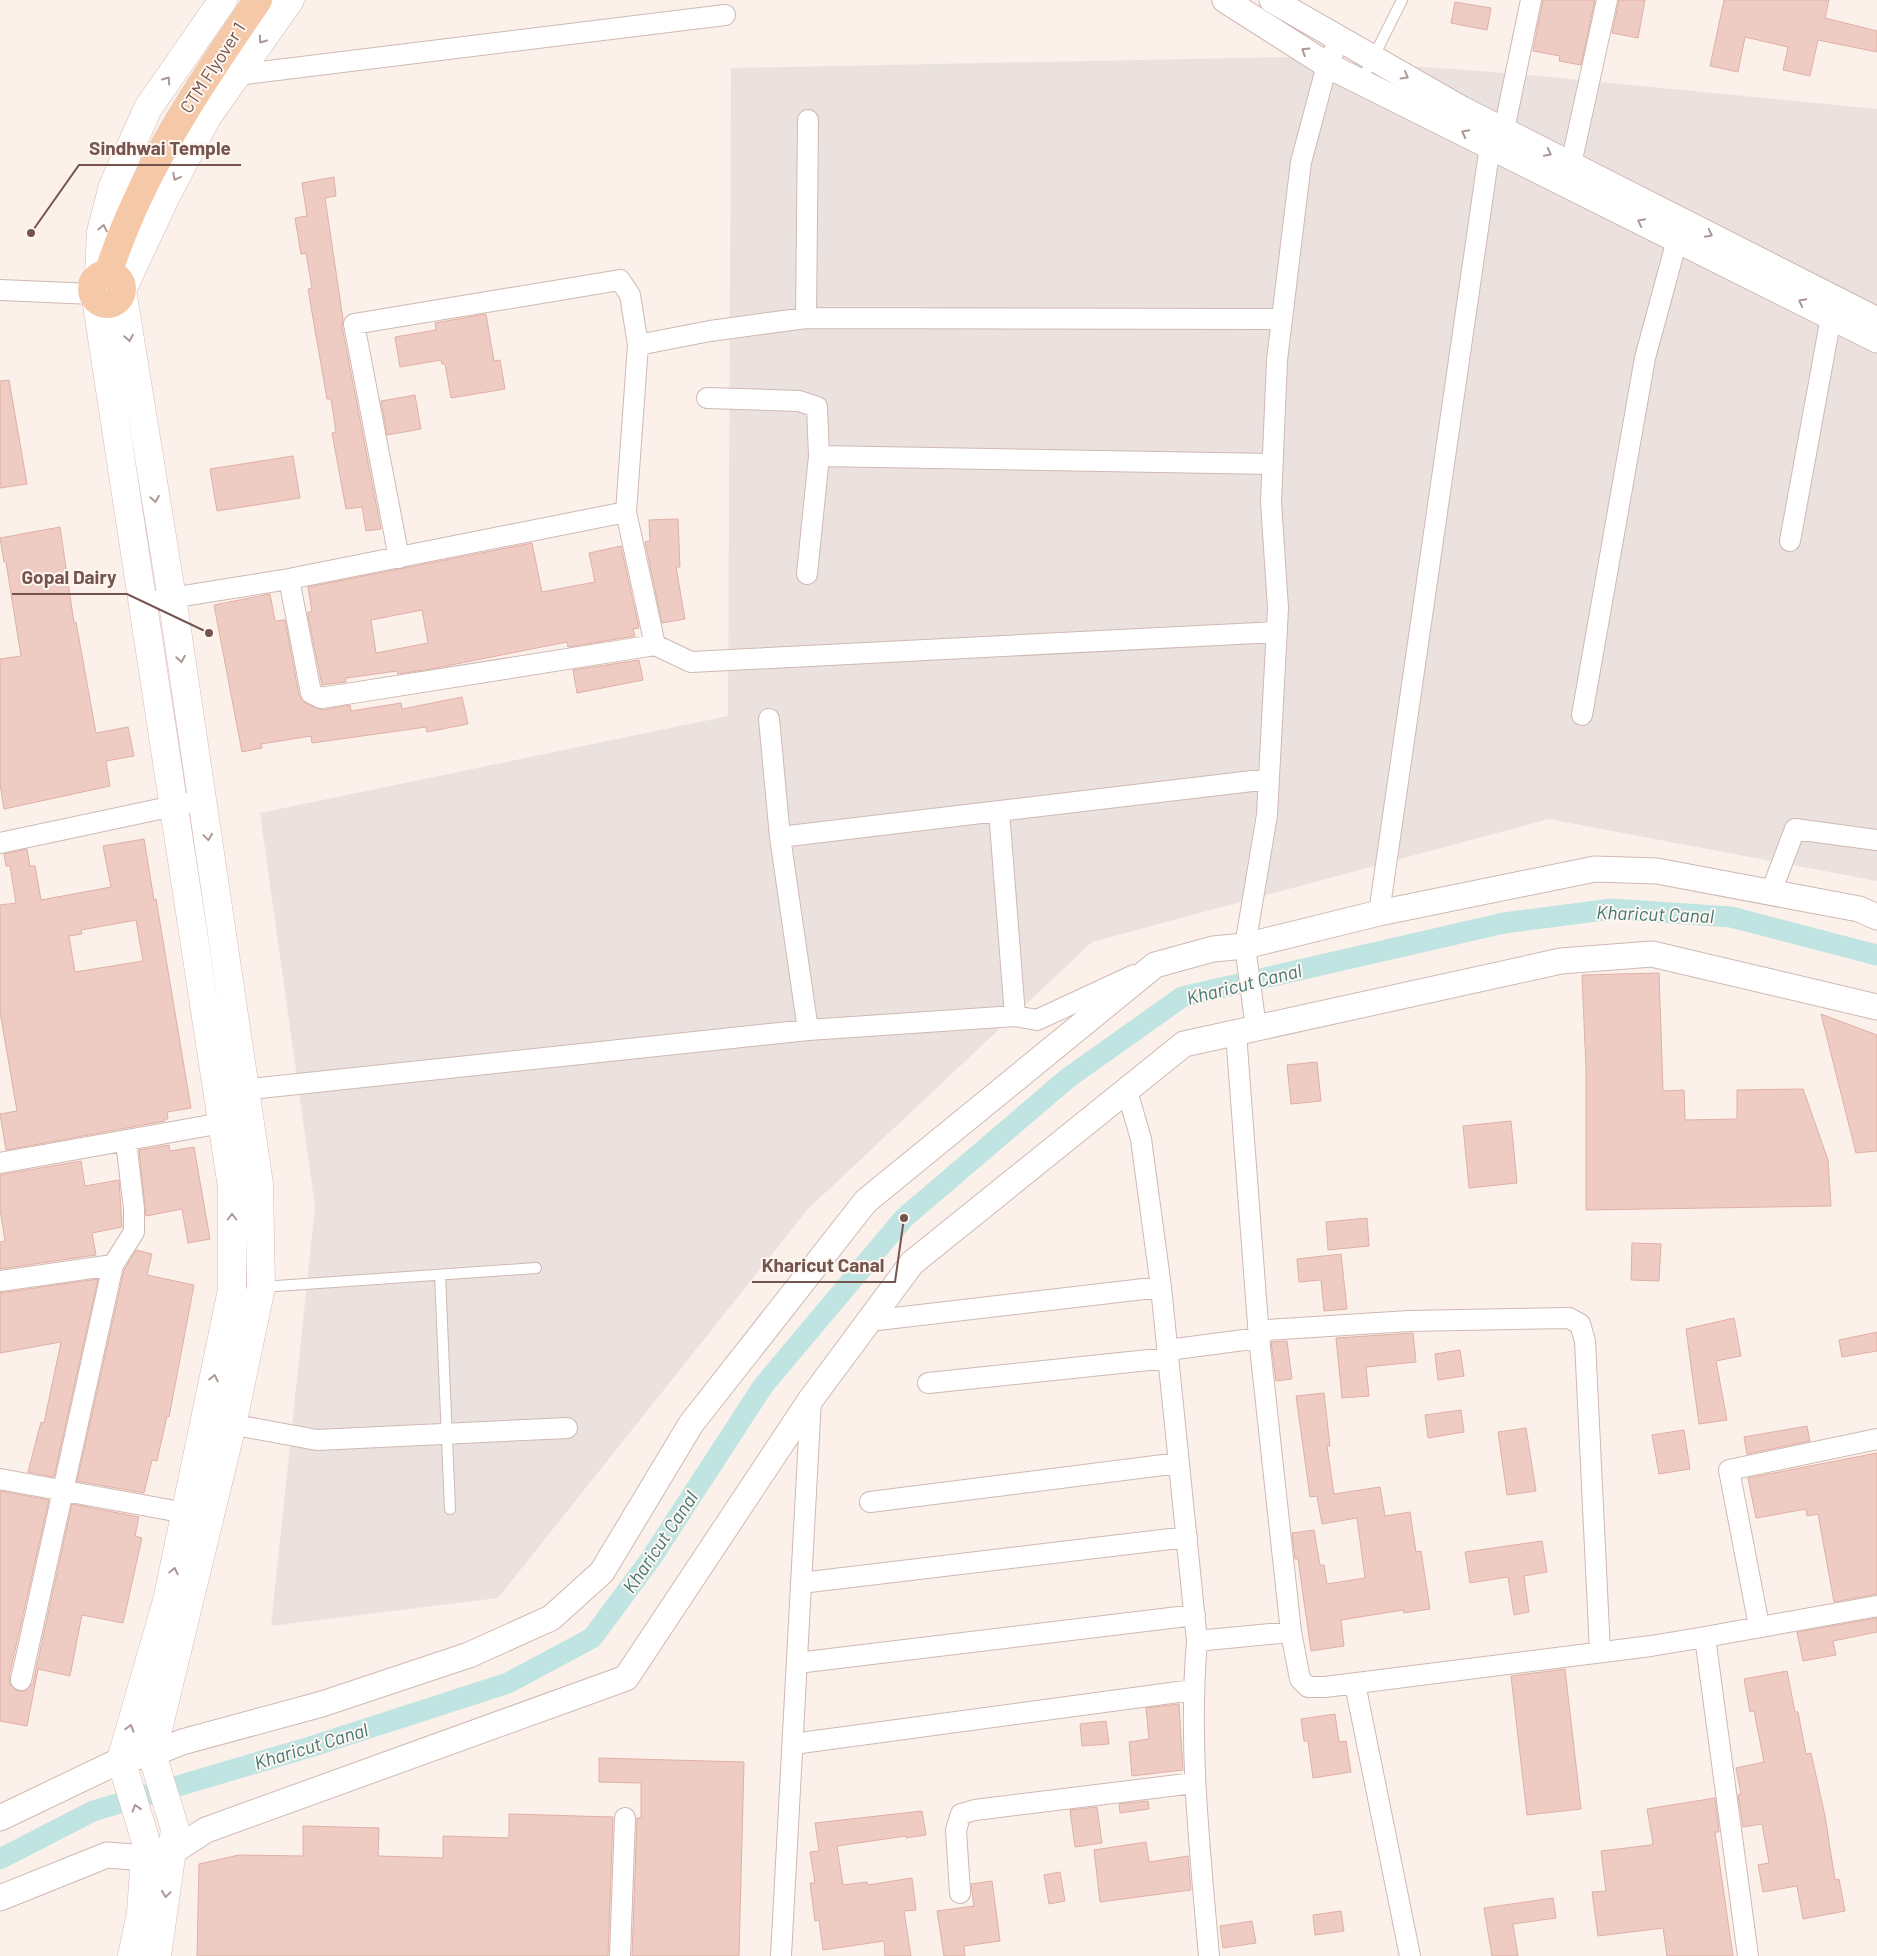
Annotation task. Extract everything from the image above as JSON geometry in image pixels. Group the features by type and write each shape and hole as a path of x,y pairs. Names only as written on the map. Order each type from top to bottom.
{"main road":[{"path":"132,1956 141,1914 145,1850 123,1767 167,1601 232,1290 232,1187 111,400 101,232 113,186 144,117 223,0"},
{"name":"CTM Flyover 1","path":"104,286 119,241 141,191 168,138 202,82 258,0"},
{"path":"104,286 164,200 207,117 290,0"},
{"path":"104,286 138,394 171,597 259,1184 261,1287 232,1425 198,1557 154,1757 174,1840 157,1956"},
{"path":"111,400 138,394"}],"street":[{"path":"1225,0 1327,65 1361,82 1497,138 1572,164 1877,320"},
{"path":"1272,0 1462,109 1497,138 1678,240 1877,340"},
{"path":"1379,913 1497,138 1531,0"},
{"path":"1572,164 1607,0"},
{"path":"237,75 726,15"},
{"path":"1340,39 1327,65 1300,162 1277,360 1271,502 1278,608 1269,779 1267,815 1245,949 1259,1338 1291,1632 1300,1679 1308,1687 1355,1684 1705,1637 1877,1606"},
{"path":"806,318 808,120"},
{"path":"1582,715 1645,358 1678,240"},
{"path":"399,558 354,324 620,280 630,294 638,346 626,512 655,645"},
{"path":"0,290 104,286"},
{"path":"1790,541 1831,317"},
{"path":"638,346 710,331 806,318 1282,319"},
{"path":"707,398 799,401 817,406 819,456 807,574"},
{"path":"819,456 1272,464"},
{"path":"142,603 289,579 626,512"},
{"path":"289,579 311,693 321,698 655,645 691,662 1276,632"},
{"path":"769,719 780,837 808,1030"},
{"path":"780,837 1269,779"},
{"path":"0,843 202,800"},
{"path":"999,811 1015,1016"},
{"path":"1771,892 1796,829 1877,840"},
{"path":"218,1093 808,1030 1015,1016 1037,1020 1155,965 1213,949 1245,949 1379,913 1596,870 1658,872 1859,909 1877,917"},
{"path":"0,1898 107,1855 145,1850 206,1830 626,1678 811,1399 912,1262 1184,1044 1249,1028 1561,961 1652,954 1877,1007"},
{"path":"0,1818 123,1767 154,1757 182,1742 322,1704 460,1658 551,1618 602,1572 691,1424 866,1201 1155,965"},
{"path":"1126,1091 1141,1139 1168,1354 1195,1615 1197,1641 1193,1690 1194,1783 1209,1956"},
{"path":"0,1163 222,1123"},
{"path":"21,1680 113,1265 134,1232 134,1209 126,1141"},
{"path":"0,1281 113,1265"},
{"path":"869,1321 1160,1287"},
{"path":"928,1383 1168,1354 1259,1338 1267,1330 1409,1321 1568,1318 1580,1324 1585,1341 1600,1652"},
{"path":"781,1956 811,1399"},
{"path":"205,1420 317,1440 567,1428"},
{"path":"1759,1626 1729,1470 1877,1439"},
{"path":"870,1502 1179,1463"},
{"path":"0,1479 186,1513"},
{"path":"801,1583 1186,1537"},
{"path":"797,1663 1195,1615"},
{"path":"1197,1641 1291,1632"},
{"path":"1705,1637 1748,1956"},
{"path":"1355,1684 1410,1956"},
{"path":"793,1744 1193,1690"},
{"path":"960,1893 956,1830 961,1814 974,1810 1194,1783"},
{"path":"620,1956 625,1818"}],"lane":[{"path":"1361,82 1402,0"},
{"path":"261,1287 536,1268"},
{"path":"440,1274 450,1509"}],"shaded area":[{"path":"1291,57 1519,74 1877,109 1877,881 1549,819 1092,942 808,1209 498,1598 271,1626 315,1207 260,813 728,716 731,68"}],"building":[{"path":"1543,0 1595,0 1581,65 1559,61 1560,56 1533,51"},
{"path":"1619,0 1645,0 1638,38 1612,33"},
{"path":"1724,0 1829,0 1825,18 1877,31 1877,52 1818,40 1810,76 1783,70 1788,47 1745,37 1738,72 1710,66"},
{"path":"1455,2 1491,8 1487,30 1451,23"},
{"path":"334,177 336,196 325,198 343,319 342,326 381,529 366,531 362,507 346,509 332,433 336,432 331,399 327,399 308,289 312,288 306,253 301,254 295,218 307,216 302,183"},
{"path":"486,314 494,361 500,360 505,389 451,398 445,364 442,364 441,360 400,367 395,337 436,330 435,323"},
{"path":"9,380 27,484 0,488 0,381"},
{"path":"415,395 421,429 387,435 381,401"},
{"path":"293,456 300,498 217,511 210,469"},
{"path":"678,519 680,567 676,567 685,619 662,623 645,542 650,541 649,520"},
{"path":"60,527 74,623 76,622 96,733 128,727 134,756 106,761 110,786 4,809 0,784 0,659 21,656 6,562 4,562 0,538"},
{"path":"532,543 542,592 595,582 589,553 621,546 639,628 633,629 635,636 568,647 567,642 431,669 398,674 397,671 346,678 346,682 322,685 308,616 308,612 312,612 308,587","holes":["422,610 428,643 376,653 371,620"]},
{"path":"270,594 275,621 285,620 299,695 305,703 322,710 350,705 351,711 401,703 402,709 462,697 468,724 427,732 426,727 312,743 311,736 261,744 262,748 242,752 214,605"},
{"path":"639,660 643,680 577,693 573,670"},
{"path":"144,839 191,1108 167,1112 168,1119 164,1119 165,1121 6,1150 0,1114 17,1111 0,1012 0,905 16,903 10,866 6,866 4,854 27,849 30,866 35,866 41,900 111,887 103,846","holes":["136,920 143,961 75,972 69,936 82,934 81,930"]},
{"path":"1659,973 1663,1091 1684,1090 1685,1120 1737,1119 1737,1090 1803,1089 1828,1160 1831,1206 1586,1210 1586,1068 1582,975"},
{"path":"1821,1014 1877,1035 1877,1151 1856,1153"},
{"path":"1317,1062 1321,1101 1291,1104 1287,1065"},
{"path":"1511,1121 1517,1183 1469,1188 1463,1126"},
{"path":"169,1145 170,1151 194,1147 210,1239 188,1243 182,1209 146,1216 139,1150"},
{"path":"81,1161 85,1186 119,1180 122,1227 92,1233 96,1255 0,1269 0,1242 5,1241 0,1209 0,1175"},
{"path":"1367,1218 1369,1246 1328,1250 1326,1222"},
{"path":"1632,1243 1661,1244 1659,1281 1631,1280"},
{"path":"136,1250 152,1254 147,1275 194,1285 169,1417 167,1416 157,1461 152,1460 144,1493 77,1481 124,1270"},
{"path":"1341,1254 1347,1309 1324,1311 1321,1280 1299,1282 1297,1259"},
{"path":"98,1279 54,1477 28,1472 41,1422 44,1423 61,1342 0,1353 0,1293"},
{"path":"1734,1318 1741,1356 1716,1361 1727,1420 1699,1424 1686,1329"},
{"path":"1877,1332 1877,1351 1842,1357 1839,1340"},
{"path":"1413,1333 1416,1362 1366,1367 1369,1396 1342,1398 1336,1338"},
{"path":"1287,1341 1292,1379 1276,1381 1271,1342"},
{"path":"1460,1350 1464,1376 1438,1380 1435,1354"},
{"path":"1324,1393 1330,1446 1327,1446 1334,1494 1380,1487 1385,1516 1410,1512 1416,1552 1421,1551 1430,1609 1404,1613 1403,1610 1341,1620 1344,1646 1311,1651 1298,1559 1295,1559 1292,1533 1314,1530 1320,1565 1324,1565 1327,1584 1365,1578 1357,1518 1322,1524 1317,1496 1310,1497 1296,1396"},
{"path":"1461,1410 1464,1432 1428,1438 1425,1415"},
{"path":"1807,1426 1810,1441 1747,1454 1744,1437"},
{"path":"1526,1428 1536,1491 1507,1495 1498,1432"},
{"path":"1684,1430 1690,1469 1659,1474 1652,1435"},
{"path":"1877,1453 1877,1594 1834,1602 1818,1514 1807,1516 1806,1509 1756,1518 1748,1478"},
{"path":"0,1491 49,1500 9,1677 10,1684 18,1691 25,1691 33,1683 72,1504 139,1517 135,1536 142,1538 123,1623 82,1615 70,1676 38,1669 27,1726 0,1721"},
{"path":"1542,1541 1547,1572 1524,1576 1529,1612 1514,1615 1508,1577 1470,1583 1465,1552"},
{"path":"1877,1618 1877,1632 1833,1641 1836,1655 1803,1661 1797,1632"},
{"path":"1565,1669 1581,1809 1527,1815 1511,1676"},
{"path":"1787,1671 1795,1712 1798,1712 1806,1754 1811,1753 1825,1816 1835,1880 1839,1879 1845,1911 1803,1919 1797,1886 1763,1892 1758,1865 1769,1863 1762,1824 1743,1827 1738,1795 1741,1794 1736,1768 1764,1762 1754,1711 1750,1712 1744,1679"},
{"path":"1179,1704 1183,1770 1132,1776 1129,1742 1149,1739 1146,1708"},
{"path":"1335,1714 1339,1742 1346,1741 1351,1772 1313,1778 1308,1741 1304,1741 1301,1719"},
{"path":"1106,1721 1109,1744 1082,1746 1080,1724"},
{"path":"599,1758 744,1762 739,1956 632,1956 637,1818 641,1818 641,1783 599,1782"},
{"path":"1715,1798 1719,1832 1715,1832 1733,1956 1667,1956 1663,1928 1598,1936 1592,1892 1606,1891 1601,1851 1651,1845 1653,1843 1647,1809"},
{"path":"1148,1801 1149,1809 1120,1813 1119,1804"},
{"path":"1097,1807 1102,1843 1075,1847 1070,1810"},
{"path":"922,1811 926,1835 837,1846 843,1885 867,1882 868,1885 912,1878 916,1910 904,1911 911,1956 885,1956 884,1941 823,1950 819,1920 815,1921 810,1883 815,1883 810,1852 819,1851 815,1823"},
{"path":"509,1814 613,1817 608,1956 197,1956 199,1864 239,1855 303,1856 303,1826 379,1828 378,1856 443,1858 443,1836 509,1838"},
{"path":"1146,1842 1149,1862 1188,1856 1191,1890 1100,1902 1094,1850"},
{"path":"1060,1872 1065,1901 1049,1904 1044,1875"},
{"path":"992,1881 1000,1941 964,1946 965,1956 944,1956 937,1911 974,1906 971,1884"},
{"path":"1553,1898 1556,1918 1513,1924 1518,1956 1492,1956 1484,1908"},
{"path":"1341,1911 1344,1931 1315,1935 1313,1915"},
{"path":"1252,1921 1256,1943 1223,1948 1220,1926"}],"waterway":[{"name":"Kharicut Canal","path":"0,1859 93,1811 310,1747 508,1683 592,1638 650,1560 763,1386 904,1218 1068,1078 1182,997 1504,923 1612,909 1731,917 1877,955"}],"place":[{"name":"Sindhwai Temple","path":"31,233"},
{"name":"Gopal Dairy","path":"209,633"},
{"name":"Kharicut Canal","path":"904,1218"}]}
